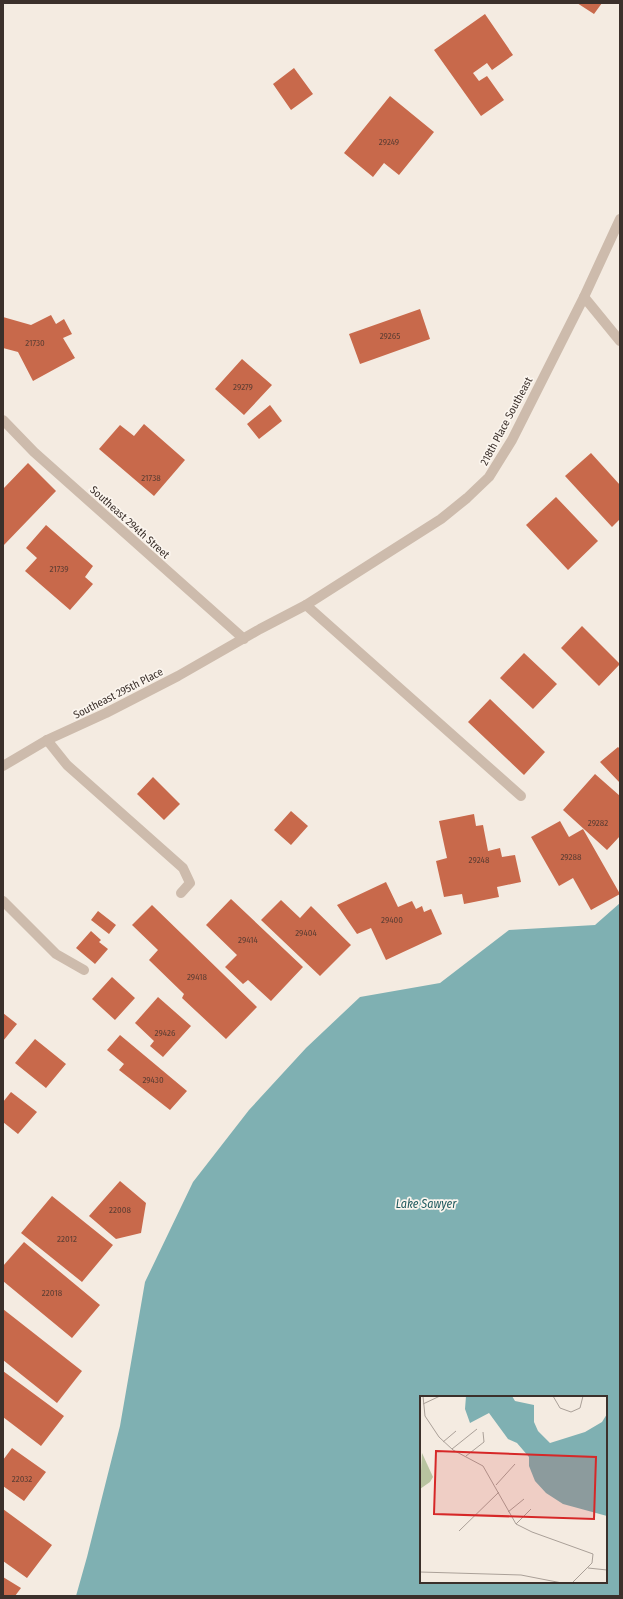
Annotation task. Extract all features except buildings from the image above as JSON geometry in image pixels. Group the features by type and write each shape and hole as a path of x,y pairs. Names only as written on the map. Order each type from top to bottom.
{"street":[{"name":"218th Place Southeast","path":"244,639 306,605 441,519 489,477 512,440 584,296 620,219"},
{"path":"584,296 620,341"},
{"name":"Southeast 294th Street","path":"3,420 34,452 244,639"},
{"path":"306,605 521,796"},
{"name":"Southeast 295th Place","path":"3,766 47,740 106,713 178,676 244,639"},
{"path":"47,740 67,765 183,868 190,883 181,893"},
{"path":"3,901 56,954 84,970"}],"water":[{"name":"Lake Sawyer","path":"620,903 620,1596 76,1596 120,1426 145,1282 193,1182 249,1110 306,1048 360,997 440,983 509,930 595,925"}]}
